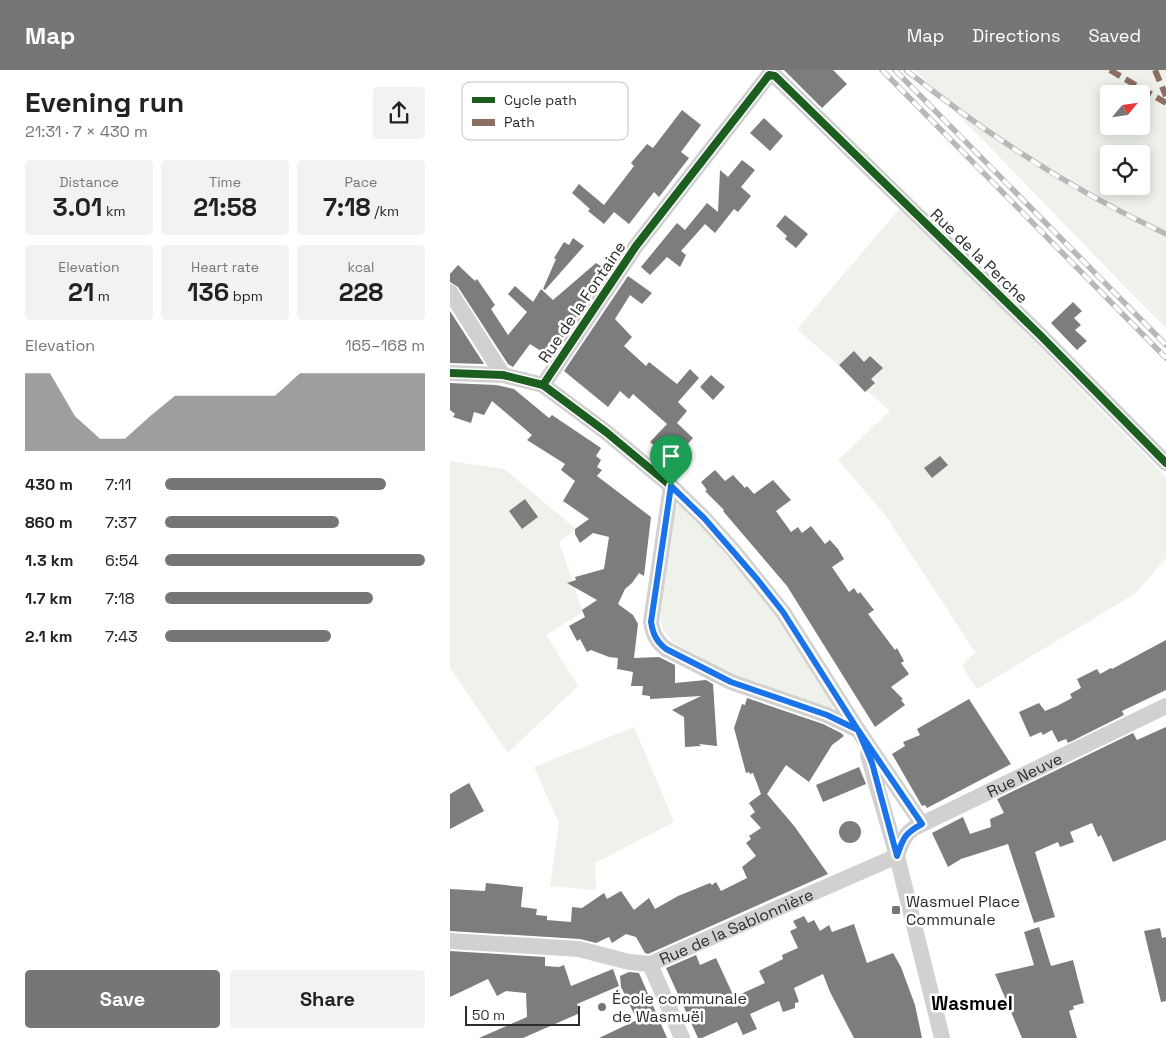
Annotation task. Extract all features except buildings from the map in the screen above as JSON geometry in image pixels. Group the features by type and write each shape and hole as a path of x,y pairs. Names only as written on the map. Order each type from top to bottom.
{"street":[{"name":"Rue de la Fontaine","path":"769,75 636,246 542,385 606,432 671,486 704,518 783,612 858,730"},
{"name":"Rue de la Perche","path":"769,75 775,76 817,117 1040,335 1166,463"},
{"path":"450,292 503,376"},
{"path":"450,373 503,376 542,385"},
{"path":"671,486 651,622 653,633 658,643 666,649 731,682 827,715 858,730 922,824"},
{"name":"Rue Neuve","path":"897,856 902,840 907,833 922,824 1166,706"},
{"path":"858,730 872,763 942,1038"},
{"name":"Rue de la Sablonnière","path":"450,941 579,949 629,962 650,964 897,856"},
{"path":"650,964 682,1038"}],"shaded area":[{"path":"915,70 1166,70 1166,328 1135,297"},
{"path":"902,206 1166,477 1166,558 1136,593 977,689 962,666 975,652 886,516 838,460 890,411 797,329"},
{"path":"450,461 504,469 576,529 559,542 583,612 546,635 578,686 508,753 450,668"},
{"path":"680,503 781,620 835,705 829,711 730,674 673,642 664,631 660,619 674,508"},
{"path":"634,727 674,822 595,863 596,890 550,886 559,823 534,767"}],"railway":[{"path":"882,70 1166,358"},
{"path":"895,70 1166,345"},
{"path":"906,70 968,117 1031,160 1097,199 1166,234"}],"marked path":[{"path":"1110,70 1166,103"},
{"path":"1155,70 1166,96"}],"cycle path":[{"path":"543,385 636,246 769,75 775,76 1040,335 1166,463"},
{"path":"450,373 503,375 543,385 606,432 671,486 733,550 783,612 858,730 922,824"}],"place":[{"name":"Wasmuel Place Communale","path":"896,910"},
{"name":"École communale de Wasmuël","path":"602,1007"}],"district":[{"name":"Wasmuel","path":"972,1003"}],"route":[{"path":"671,486 651,622 653,633 658,643 666,649 731,682 827,715 858,730 922,824 907,833 902,840 897,856 872,763 858,730 783,612 733,550 671,486"}]}
